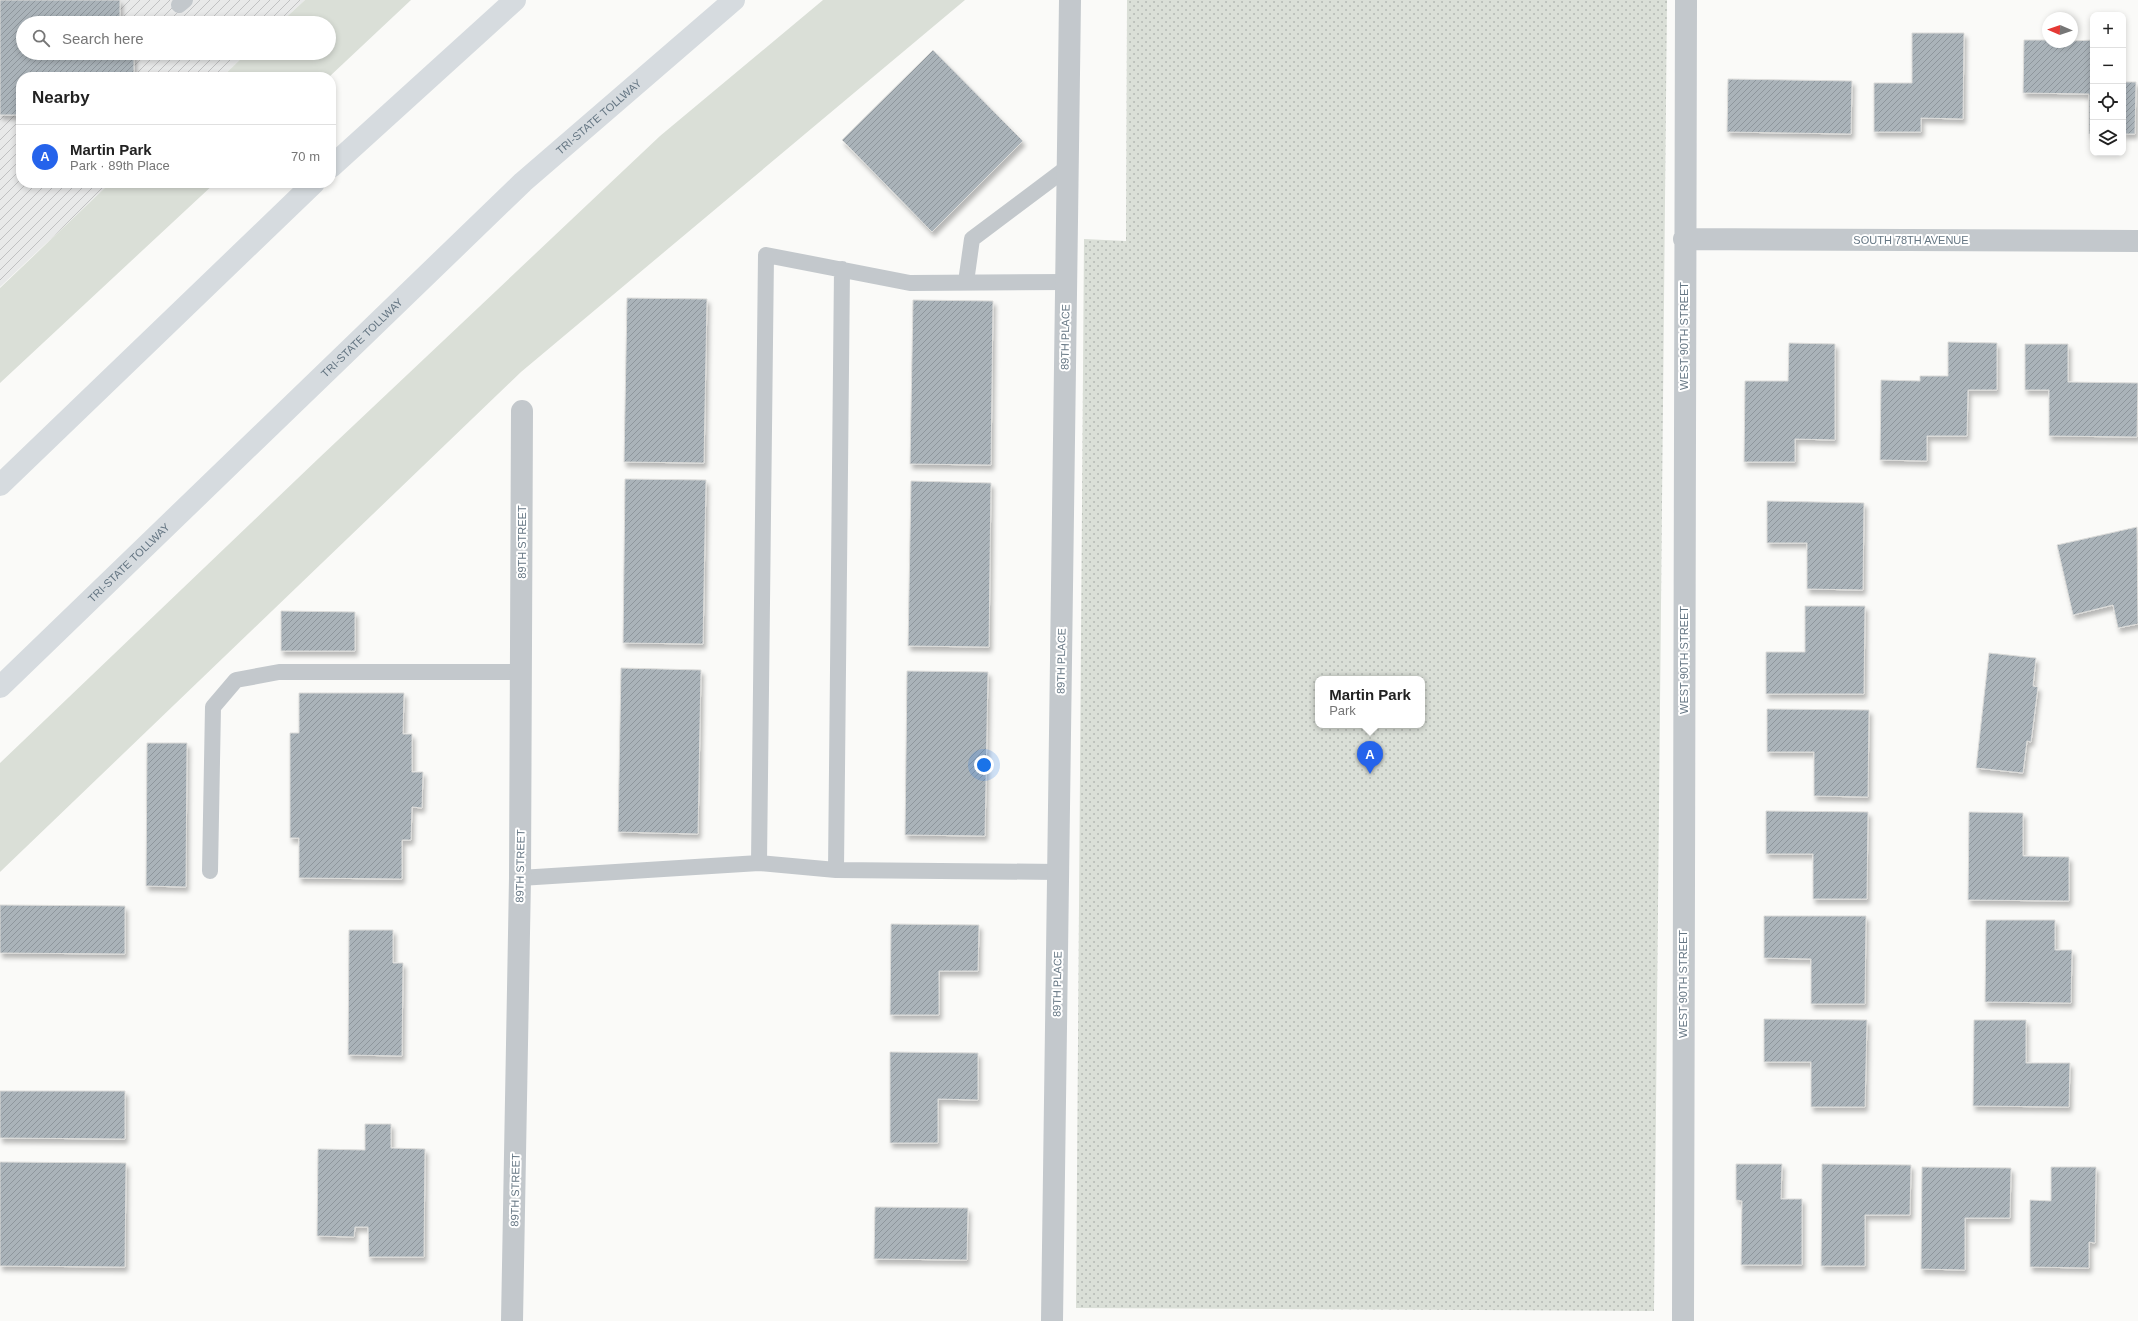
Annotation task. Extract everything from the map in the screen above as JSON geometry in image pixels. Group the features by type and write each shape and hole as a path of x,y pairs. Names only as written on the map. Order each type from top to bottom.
{"highway":[{"path":"336,162 515,0"},
{"name":"TRI-STATE TOLLWAY","path":"0,687 523,182 734,0"},
{"path":"0,485 309,188"}],"street":[{"name":"89TH PLACE","path":"1052,1321 1070,0"},
{"name":"WEST 90TH STREET","path":"1682,1321 1684,239 1686,0"},
{"name":"SOUTH 78TH AVENUE","path":"1684,239 2138,241"},
{"name":"89TH STREET","path":"512,1321 520,878 522,412"}],"lane":[{"path":"966,282 972,239 1068,167"},
{"path":"760,863 766,254 910,283 1066,282"},
{"path":"836,870 842,269"},
{"path":"210,871 213,707 236,680 278,672 521,672"},
{"path":"520,878 760,863 836,870 1058,872"}],"shaded area":[{"path":"0,0 305,0 288,16 16,16 16,60 240,60 227,72 16,72 16,188 105,188 0,287"},
{"path":"305,0 411,0 334,72 227,72 240,60 336,60 336,16 288,16"},
{"path":"823,0 965,0 521,372 0,872 0,763 319,458 660,136"},
{"path":"1127,0 1667,0 1654,1311 1076,1308 1084,239 1126,241"},
{"path":"105,188 210,188 0,383 0,288"}],"building":[{"path":"0,0 120,0 120,16 16,16 16,60 134,60 134,72 16,72 16,115 0,115"},
{"path":"1912,33 1964,33 1963,119 1921,118 1921,132 1874,132 1874,83 1912,83"},
{"path":"2024,40 2042,40 2042,48 2078,48 2078,41 2090,40 2090,134 2089,94 2023,93"},
{"path":"933,50 1023,141 932,232 842,140"},
{"path":"1728,79 1852,81 1851,134 1727,132"},
{"path":"2126,82 2136,82 2135,134 2126,134"},
{"path":"627,298 707,299 704,463 624,462"},
{"path":"913,300 993,301 991,465 910,464"},
{"path":"1948,342 1997,343 1997,390 1968,390 1967,436 1927,436 1927,461 1880,460 1881,380 1920,381 1920,376 1948,376"},
{"path":"1789,343 1835,344 1835,440 1795,439 1795,462 1744,462 1745,381 1788,381"},
{"path":"2025,344 2068,344 2068,382 2138,383 2137,437 2049,436 2049,390 2025,390"},
{"path":"625,479 706,480 703,644 623,643"},
{"path":"911,481 991,483 989,647 908,646"},
{"path":"1767,501 1864,503 1863,590 1807,589 1807,543 1767,543"},
{"path":"2137,527 2138,624 2118,628 2113,605 2073,615 2057,545"},
{"path":"1805,606 1865,606 1864,694 1766,694 1766,652 1805,652"},
{"path":"281,611 355,612 355,651 281,651"},
{"path":"1989,653 2036,658 2033,686 2038,687 2031,742 2027,741 2023,773 1976,768"},
{"path":"621,668 701,670 698,834 618,832"},
{"path":"907,671 988,672 985,836 905,835"},
{"path":"299,693 404,693 403,734 412,734 412,772 423,772 422,808 412,807 411,840 402,840 402,879 299,878 299,838 290,838 290,733 299,733"},
{"path":"1767,709 1869,710 1868,797 1814,796 1814,752 1767,752"},
{"path":"147,743 187,743 186,887 146,886"},
{"path":"1766,811 1868,812 1867,899 1813,899 1813,854 1766,854"},
{"path":"1969,812 2023,813 2023,856 2069,857 2069,901 1968,900"},
{"path":"0,905 125,906 125,954 0,953"},
{"path":"1764,916 1866,916 1865,1004 1811,1004 1811,959 1764,958"},
{"path":"1986,920 2055,920 2055,950 2072,950 2071,1003 1985,1002"},
{"path":"891,924 979,925 978,971 939,971 939,1015 890,1015"},
{"path":"349,930 393,930 393,963 403,963 402,1056 348,1055"},
{"path":"1764,1019 1867,1020 1865,1107 1811,1107 1811,1062 1764,1062"},
{"path":"1974,1020 2026,1020 2026,1063 2070,1063 2069,1107 1973,1106"},
{"path":"890,1052 978,1053 978,1100 938,1099 938,1143 890,1143"},
{"path":"0,1091 125,1091 125,1139 0,1138"},
{"path":"365,1124 391,1124 391,1148 425,1149 424,1257 369,1257 368,1227 355,1227 354,1237 317,1236 318,1149 365,1150"},
{"path":"0,1162 126,1163 125,1267 0,1266"},
{"path":"1736,1164 1782,1164 1781,1199 1802,1199 1802,1265 1741,1265 1742,1201 1736,1200"},
{"path":"1822,1164 1911,1165 1910,1215 1865,1215 1865,1266 1821,1266"},
{"path":"1922,1167 2011,1168 2010,1218 1965,1218 1965,1270 1921,1269"},
{"path":"2051,1167 2096,1167 2095,1243 2089,1242 2089,1268 2030,1267 2030,1200 2051,1201"},
{"path":"875,1207 968,1208 967,1260 874,1259"}],"place":[{"name":"Martin Park","path":"1370,774"}]}
